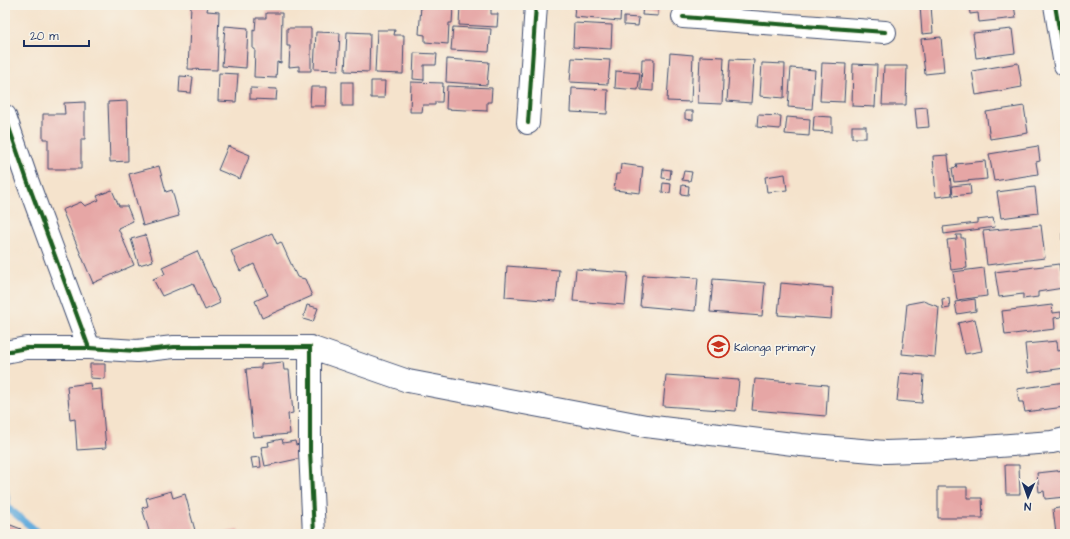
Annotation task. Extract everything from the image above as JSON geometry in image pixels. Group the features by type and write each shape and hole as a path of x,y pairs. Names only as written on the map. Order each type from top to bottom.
{"street":[{"path":"528,123 536,5"},
{"path":"1055,5 1065,66"},
{"path":"683,16 767,14 884,32"},
{"path":"5,116 89,348"},
{"path":"5,352 26,348 89,348 137,351 174,346 310,347 408,381 646,426 778,442 885,452 944,450 1052,442 1065,439"},
{"path":"310,347 310,451 314,534"}],"building":[{"path":"191,5 208,5 207,11 219,12 217,70 188,69"},
{"path":"421,5 453,7 452,23 449,23 448,44 425,42 425,35 419,34"},
{"path":"460,5 491,5 491,14 498,14 497,27 459,25"},
{"path":"575,5 621,5 620,21 574,17"},
{"path":"643,5 658,5 658,16 642,15"},
{"path":"920,5 931,5 933,33 922,34"},
{"path":"969,5 1014,5 1016,18 979,22 978,13 970,14"},
{"path":"266,13 282,13 281,63 277,62 276,78 254,77 255,49 253,49 253,30 255,31 256,18 266,18"},
{"path":"624,17 639,18 638,26 624,25"},
{"path":"574,23 612,25 611,49 573,47"},
{"path":"225,26 248,28 246,68 222,66"},
{"path":"453,27 491,29 489,52 451,50"},
{"path":"287,28 311,28 311,71 299,71 299,66 289,67 290,46 287,46"},
{"path":"1012,29 1015,53 976,58 973,33"},
{"path":"377,30 395,30 394,35 404,35 403,74 375,73"},
{"path":"316,32 340,33 338,70 314,69"},
{"path":"347,32 370,33 369,72 345,71"},
{"path":"941,37 944,72 925,74 921,39"},
{"path":"414,53 437,54 436,65 424,65 424,80 413,79"},
{"path":"670,53 693,55 691,102 667,101"},
{"path":"700,56 724,57 722,104 698,103"},
{"path":"572,58 610,60 608,84 570,82"},
{"path":"447,59 489,62 487,85 446,82"},
{"path":"642,59 654,59 653,91 641,90"},
{"path":"730,59 754,60 751,103 727,101"},
{"path":"762,63 785,64 784,98 760,96"},
{"path":"822,63 846,64 844,102 820,101"},
{"path":"1018,63 1022,87 976,95 972,71"},
{"path":"853,64 877,65 875,107 852,106"},
{"path":"884,66 907,66 906,105 882,105"},
{"path":"791,68 815,70 812,109 788,107"},
{"path":"616,71 640,73 638,90 615,88"},
{"path":"219,73 238,74 236,102 218,101"},
{"path":"180,76 193,77 191,93 179,92"},
{"path":"371,81 385,81 384,98 371,98"},
{"path":"342,82 353,82 353,106 342,106"},
{"path":"411,82 443,83 442,102 435,102 435,105 423,105 422,112 410,112"},
{"path":"447,86 492,88 491,102 487,102 487,111 446,109"},
{"path":"311,87 327,87 326,106 310,106"},
{"path":"250,88 277,89 276,100 250,99"},
{"path":"572,88 608,90 607,114 571,112"},
{"path":"127,101 128,161 110,162 108,102"},
{"path":"85,102 85,139 81,139 81,169 48,169 48,139 43,139 43,114 65,114 64,103"},
{"path":"1024,106 1028,133 990,139 986,112"},
{"path":"927,107 929,127 917,128 915,108"},
{"path":"685,111 693,111 693,120 685,119"},
{"path":"758,115 781,116 780,129 757,127"},
{"path":"814,116 832,117 832,132 813,131"},
{"path":"787,117 810,119 809,136 785,134"},
{"path":"852,126 866,126 866,138 852,138"},
{"path":"228,146 250,155 240,179 218,170"},
{"path":"1038,146 1040,161 1036,162 1038,174 994,181 989,154"},
{"path":"948,155 952,195 936,197 933,156"},
{"path":"985,161 987,179 954,182 952,168 957,167 956,164"},
{"path":"621,164 643,167 640,193 614,190 616,174 620,174"},
{"path":"159,166 166,192 172,190 179,216 143,226 129,174"},
{"path":"663,169 671,170 670,179 662,178"},
{"path":"684,171 692,172 690,181 682,180"},
{"path":"785,174 787,190 767,192 765,177"},
{"path":"663,183 671,184 670,193 662,192"},
{"path":"970,184 971,194 953,196 952,186"},
{"path":"682,185 689,186 688,195 681,194"},
{"path":"1035,187 1038,213 1001,218 997,192"},
{"path":"112,190 119,206 127,206 133,221 118,228 134,265 93,283 62,210 81,202 85,206 99,200 97,196"},
{"path":"993,218 995,227 944,234 943,227 977,223 977,220"},
{"path":"1041,225 1045,258 987,265 983,231"},
{"path":"272,233 277,244 281,242 297,277 305,279 312,296 262,318 255,301 268,295 254,264 240,271 231,251"},
{"path":"1062,233 1065,233 1065,239 1062,240"},
{"path":"145,235 153,261 139,265 131,239"},
{"path":"956,235 961,235 961,238 964,238 967,268 951,270 947,240 957,239"},
{"path":"197,251 220,303 205,310 193,283 162,296 153,279 165,274 162,267"},
{"path":"1059,264 1063,288 1038,292 1038,297 1023,299 1023,294 999,297 995,272"},
{"path":"507,266 559,270 556,301 505,297"},
{"path":"984,268 987,296 957,300 953,272"},
{"path":"576,269 628,273 625,305 573,301"},
{"path":"643,275 698,278 695,311 640,306"},
{"path":"713,279 765,283 762,316 710,312"},
{"path":"781,283 833,288 831,319 778,315"},
{"path":"949,298 950,308 943,309 942,299"},
{"path":"975,299 976,311 957,314 955,302"},
{"path":"923,301 939,307 935,357 902,354 907,304"},
{"path":"307,305 318,308 313,322 303,319"},
{"path":"1052,305 1053,313 1061,312 1061,317 1054,318 1055,329 1005,335 1002,311"},
{"path":"975,319 982,351 965,354 958,323"},
{"path":"1057,341 1058,351 1063,350 1065,368 1028,373 1025,344"},
{"path":"283,362 284,370 289,370 293,413 288,414 290,434 253,437 246,369 261,368 261,364"},
{"path":"90,364 105,364 105,379 90,378"},
{"path":"900,373 924,375 922,403 897,401"},
{"path":"666,375 739,380 736,411 663,406"},
{"path":"755,379 828,385 826,416 752,410"},
{"path":"1065,382 1065,407 1025,412 1023,402 1019,402 1017,389"},
{"path":"90,383 91,390 101,389 106,448 77,450 75,419 70,420 67,386"},
{"path":"282,439 283,443 295,441 296,445 299,444 302,458 265,466 261,447 269,446 268,442"},
{"path":"260,457 261,467 253,468 251,458"},
{"path":"1005,465 1019,465 1020,494 1006,494"},
{"path":"1065,470 1065,497 1045,499 1044,491 1039,492 1037,473"},
{"path":"938,487 967,487 967,498 982,498 983,518 938,518"},
{"path":"171,491 173,498 185,494 196,534 150,534 142,508 148,506 146,498"},
{"path":"1065,507 1065,533 1056,534 1053,509"},
{"path":"8,524 21,529 19,534 5,534 5,528 7,529"},
{"path":"238,530 239,534 222,534 222,533"}],"waterway":[{"path":"5,490 8,508 40,534"}],"cycle path":[{"path":"528,123 536,5"},
{"path":"1055,5 1065,65"},
{"path":"683,17 885,32"},
{"path":"5,116 89,348"},
{"path":"5,352 26,348 89,348 137,351 174,347 310,347 310,451 314,534"}],"place":[{"name":"Kalonga primary","path":"718,347"}]}
